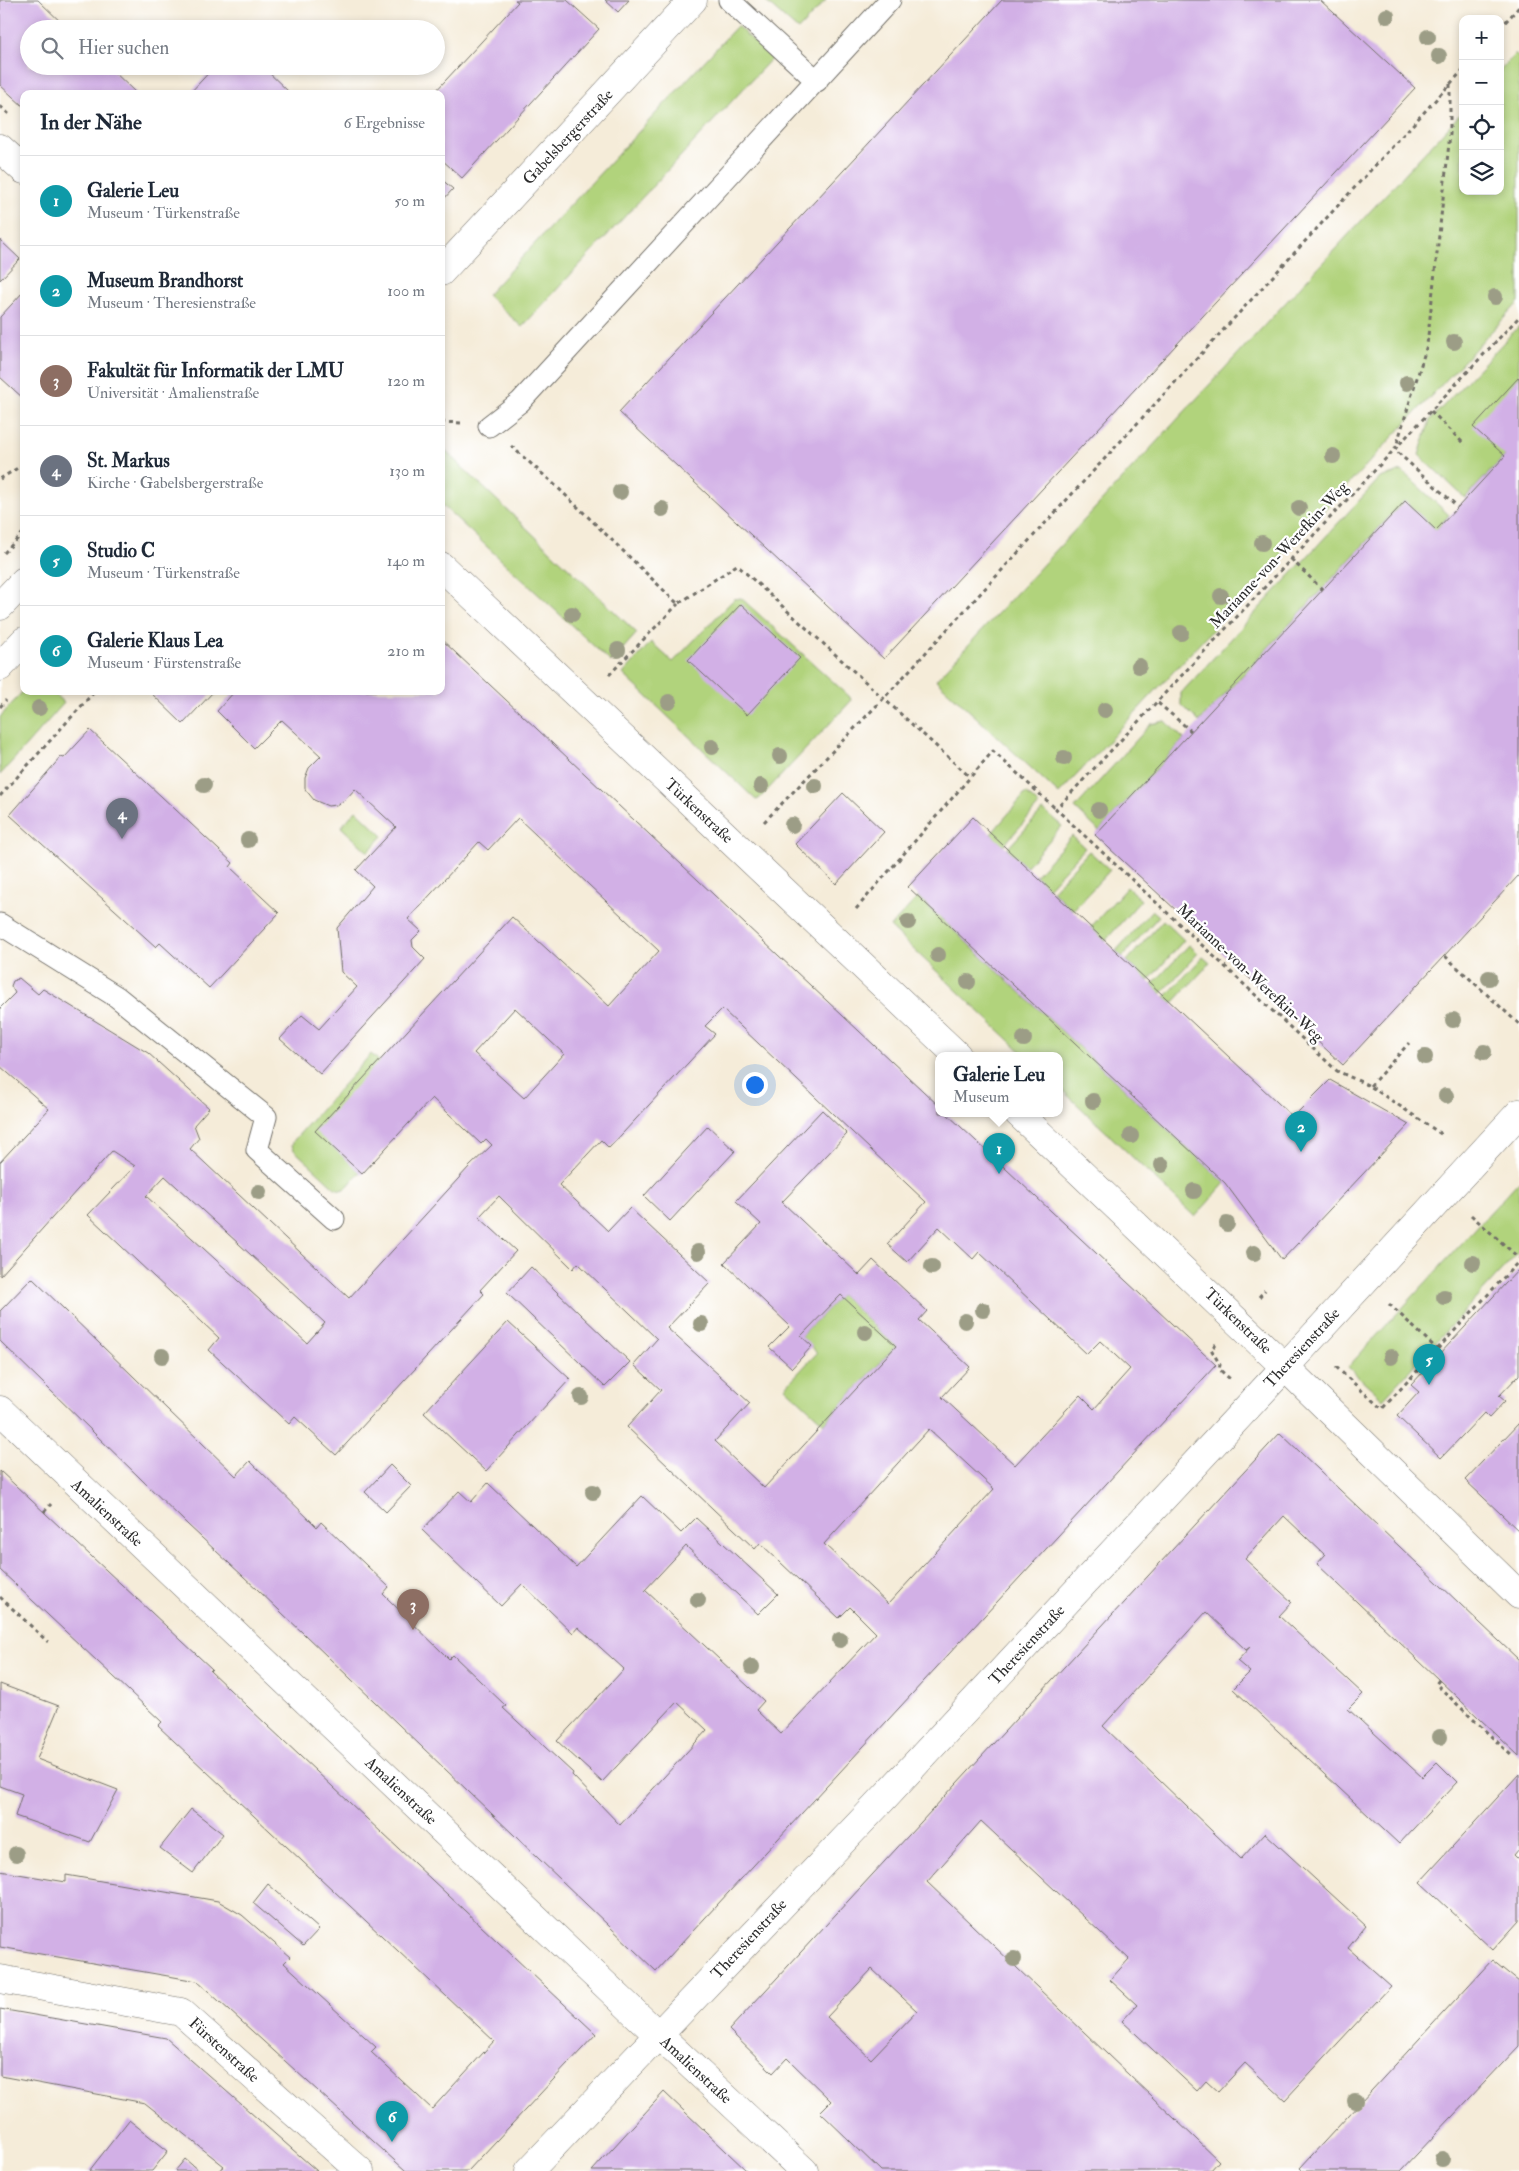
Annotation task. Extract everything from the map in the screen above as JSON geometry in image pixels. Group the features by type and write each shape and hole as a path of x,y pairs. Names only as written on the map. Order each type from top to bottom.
{"street":[{"name":"Gabelsbergerstraße","path":"445,268 693,0"},
{"path":"0,148 20,166"},
{"name":"Türkenstraße","path":"445,570 954,1052"},
{"path":"0,606 20,585"},
{"path":"0,667 20,645"},
{"name":"Theresienstraße","path":"528,2171 659,2036 880,1802 1519,1113"},
{"name":"Türkenstraße","path":"1022,1117 1285,1367 1519,1595"},
{"name":"Amalienstraße","path":"0,1410 659,2036 804,2171"},
{"name":"Fürstenstraße","path":"0,1979 181,2012 360,2171"}],"lane":[{"path":"729,0 817,81"},
{"path":"489,426 520,402 890,0"},
{"path":"0,924 117,997 266,1117 257,1150 334,1219"}],"path":[{"path":"1504,24 1519,7"},
{"path":"764,822 884,698 1459,74"},
{"path":"1450,84 1450,134 1427,345 1394,450 1458,507"},
{"name":"Marianne-von-Werefkin-Weg","path":"1056,809 1158,703 1519,317"},
{"path":"1431,411 1465,445"},
{"path":"489,426 555,485 678,604"},
{"path":"0,479 20,466"},
{"path":"0,557 20,536"},
{"path":"1291,559 1322,590"},
{"path":"609,675 678,604 737,565 970,776"},
{"path":"0,796 90,695"},
{"path":"1158,703 1191,731"},
{"name":"Marianne-von-Werefkin-Weg","path":"856,909 992,751 1337,1072 1370,1086 1441,1134"},
{"path":"1445,956 1519,1024"},
{"path":"1370,1086 1409,1043"},
{"path":"1333,1364 1382,1409 1519,1259 1471,1215"},
{"path":"1389,1304 1437,1349"},
{"path":"44,1512 55,1500"},
{"path":"0,1596 48,1642"},
{"path":"1439,1680 1436,1684 1513,1757"}],"green space":[{"path":"764,0 826,0 798,30"},
{"path":"737,26 772,58 522,327 487,295"},
{"path":"1515,54 1519,58 1519,302 1059,794 936,680 1459,115 1459,195 1504,195 1504,66"},
{"path":"1519,326 1519,377 1505,456 1465,498 1419,455 1430,420"},
{"path":"445,451 637,633 611,662 445,508"},
{"path":"1402,471 1449,515 1436,530 1404,501 1199,722 1181,704 1181,693 1380,478"},
{"path":"741,598 850,697 851,701 756,800 623,674 651,642 673,662 734,599"},
{"path":"20,694 55,695 64,703 0,775 0,717"},
{"path":"1165,721 1184,739 1099,831 1075,808 1151,724"},
{"path":"1026,793 1039,805 1003,846 991,834"},
{"path":"356,810 383,836 368,852 341,827"},
{"path":"1043,810 1062,826 1026,867 1007,849"},
{"path":"1072,836 1085,848 1048,888 1035,876"},
{"path":"1089,851 1110,870 1073,910 1052,891"},
{"path":"1127,887 1141,900 1105,941 1090,928"},
{"path":"918,897 1225,1183 1195,1217 1063,1091 1063,1052 1022,1052 890,927"},
{"path":"1152,910 1159,916 1122,957 1116,951"},
{"path":"1163,920 1184,940 1148,981 1127,961"},
{"path":"1189,945 1198,953 1161,994 1152,985"},
{"path":"1203,957 1210,963 1172,1004 1165,997"},
{"path":"371,1054 379,1061 360,1172 346,1188 341,1190 335,1188 294,1150 292,1145 294,1140"},
{"path":"1519,1181 1519,1252 1383,1399 1348,1367"},
{"path":"841,1295 896,1346 824,1423 785,1387 817,1353 801,1336"}],"building":[{"path":"0,0 38,0 59,20 20,20 20,75 117,75 133,90 20,90 20,103 0,85"},
{"path":"515,0 567,0 599,29 462,178 445,163 445,90 437,90 518,2"},
{"path":"605,0 629,0 618,12"},
{"path":"1002,0 1320,0 1415,88 884,659 619,412"},
{"path":"207,75 271,75 287,90 193,90"},
{"path":"445,182 453,189 445,198"},
{"path":"0,240 20,259 0,280"},
{"path":"20,295 20,395 0,377 0,317"},
{"path":"1519,377 1519,875 1343,1065 1095,835 1405,501 1436,530 1458,507 1505,456 1473,427"},
{"path":"741,604 800,658 747,715 688,660"},
{"path":"445,643 935,1102 935,1117 950,1117 1216,1365 656,1971 188,1525 0,1341 0,1311 32,1278 236,1476 250,1461 317,1527 321,1522 389,1587 383,1594 449,1659 453,1655 506,1706 503,1708 573,1773 572,1775 620,1825 707,1730 677,1702 602,1782 557,1741 624,1669 578,1627 573,1633 522,1584 501,1606 422,1530 459,1491 471,1502 488,1483 576,1567 642,1496 681,1533 696,1518 778,1594 758,1614 686,1546 645,1590 764,1701 756,1710 781,1734 876,1633 850,1607 839,1618 760,1543 755,1549 627,1427 661,1390 634,1365 657,1339 578,1263 573,1269 499,1196 479,1217 516,1251 480,1290 484,1294 336,1455 295,1417 289,1424 209,1350 219,1338 88,1215 135,1166 112,1151 0,1276 0,1162 49,1109 0,1066 0,1008 15,993 11,986 13,981 19,978 38,994 43,989 148,1053 209,1108 194,1125 199,1138 190,1149 349,1298 469,1167 492,1145 486,1139 481,1144 432,1098 362,1174 315,1131 512,917 609,1006 659,951 518,818 488,850 479,842 408,919 421,931 412,940 413,947 425,959 320,1074 280,1039 302,1015 319,1029 357,987 341,972 337,928 373,886 356,870 396,827 355,789 346,799 336,805 328,806 314,800 305,789 305,778 309,768 321,756 282,720 254,748 217,711 231,695 445,695","holes":["515,1008 564,1054 524,1098 474,1053","722,1009 926,1202 887,1244 907,1262 939,1227 973,1259 979,1252 1087,1354 1100,1341 1130,1369 1094,1409 1080,1395 1015,1465 942,1397 970,1367 919,1320 927,1311 873,1260 859,1275 782,1202 847,1134 822,1110 736,1201 761,1224 724,1263 790,1326 769,1347 792,1368 812,1346 801,1336 841,1295 896,1346 764,1488 715,1441 750,1403 667,1328 710,1283 630,1208 608,1231 559,1185 601,1140 609,1148 715,1034 705,1026","165,1176 325,1323 307,1343 146,1196","929,1429 994,1489 888,1604 824,1544"]},
{"path":"153,695 210,695 183,724"},
{"path":"90,730 233,863 230,867 279,913 209,988 160,943 156,947 10,815 61,757 64,758"},
{"path":"843,793 884,832 836,884 795,844"},
{"path":"973,817 1293,1117 1330,1080 1409,1125 1282,1260 1225,1183 908,887"},
{"path":"708,1126 735,1151 670,1221 644,1196"},
{"path":"531,1267 630,1362 605,1387 507,1293"},
{"path":"1519,1269 1519,1375 1499,1396 1505,1401 1489,1418 1484,1413 1441,1458 1397,1416 1419,1392 1411,1385"},
{"path":"508,1322 570,1379 486,1471 424,1413"},
{"path":"1519,1423 1519,1531 1465,1480"},
{"path":"1280,1433 1519,1660 1519,1756 1317,1564 1325,1555 1284,1516 1245,1559 1292,1602 1279,1616 1363,1694 1348,1709 1422,1777 1437,1762 1457,1782 1399,1844 1233,1689 1250,1672 1237,1661 1250,1647 1246,1650 1206,1612 1103,1726 1241,1859 1265,1833 1366,1926 1348,1948 1391,1986 1285,2100 1245,2063 1218,2092 1206,2081 1197,2091 1122,2021 1137,2005 1110,1980 1129,1959 981,1821 927,1882 1219,2161 1210,2171 881,2171 820,2112 831,2101 787,2058 773,2073 729,2030","holes":["872,1969 917,2011 871,2059 827,2017"]},
{"path":"390,1465 411,1486 386,1512 365,1492"},
{"path":"0,1471 212,1669 210,1671 596,2034 468,2171 406,2171 197,1981 0,1947 0,1871 66,1882 66,1875 218,1901 242,1915 290,1957 284,1963 376,2047 371,2052 432,2109 494,2041 158,1726 162,1722 0,1570"},
{"path":"0,1684 59,1706 37,1759 118,1790 90,1842 15,1816 22,1794 0,1786"},
{"path":"1519,1774 1519,1849 1514,1855 1519,1860 1519,1921 1493,1950 1420,1882"},
{"path":"191,1809 223,1834 193,1873 160,1848"},
{"path":"268,1884 319,1929 303,1946 253,1903"},
{"path":"1492,1960 1519,1982 1519,2046 1401,2171 1303,2171 1300,2168"},
{"path":"0,2009 166,2038 317,2171 218,2171 224,2166 145,2103 0,2076"},
{"path":"664,2092 747,2171 592,2171"},
{"path":"129,2120 168,2151 152,2171 89,2171"},
{"path":"185,2159 199,2171 175,2171"}],"place":[{"name":"St. Markus","path":"122,839"},
{"name":"Museum Brandhorst","path":"1301,1152"},
{"name":"Galerie Leu","path":"999,1174"},
{"name":"Studio C","path":"1429,1385"},
{"name":"Fakultät für Informatik der LMU","path":"413,1630"},
{"name":"Galerie Klaus Lea","path":"392,2142"}]}
